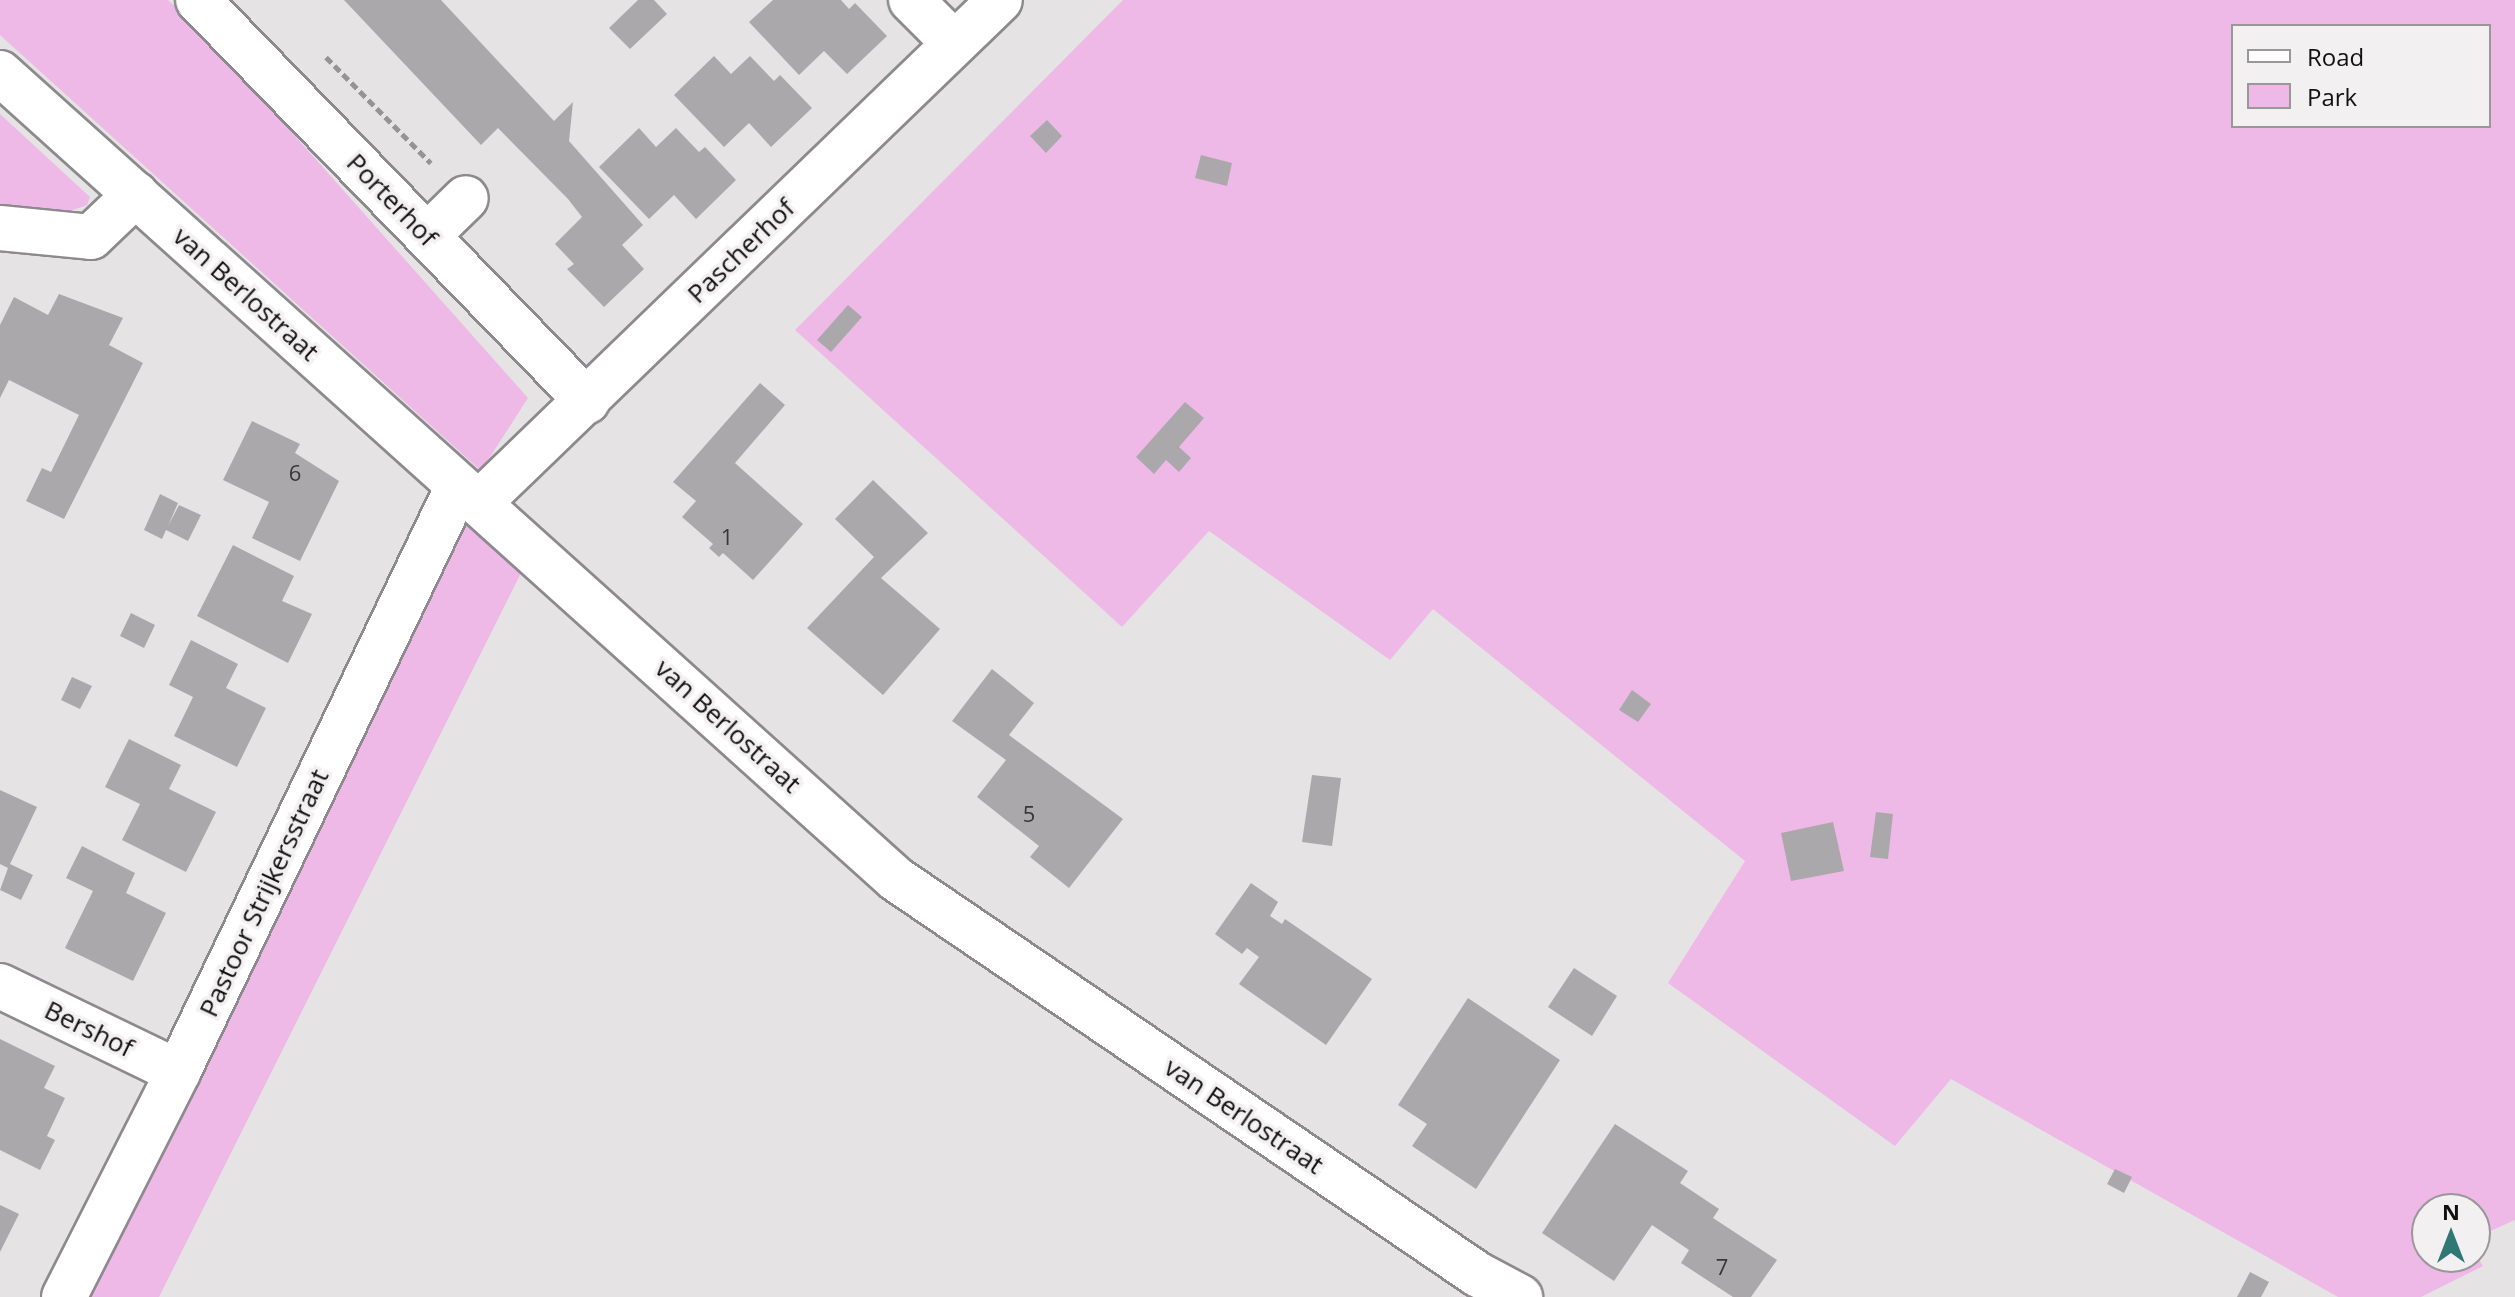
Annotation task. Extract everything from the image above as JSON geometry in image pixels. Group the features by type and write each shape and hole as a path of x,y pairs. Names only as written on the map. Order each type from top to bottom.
{"street":[{"name":"Porterhof","path":"198,0 587,401"},
{"path":"911,0 954,43"},
{"name":"Pascherhof","path":"469,493 587,401 1000,0"},
{"name":"van Berlostraat","path":"0,73 896,879 1477,1274 1520,1297"},
{"path":"0,228 91,237 136,194"},
{"path":"427,236 466,198"},
{"name":"Pastoor Strijkersstraat","path":"64,1297 469,493"},
{"name":"Bershof","path":"0,986 178,1072"}],"path":[{"name":"Porterhof","path":"317,49 466,198"}],"green space":[{"path":"0,0 168,0 207,37 528,398 481,471 0,35"},
{"path":"1123,0 2515,0 2515,1220 2491,1231 2491,1193 2411,1193 2411,1273 2469,1273 2421,1297 2338,1297 1951,1079 1895,1146 1668,983 1745,861 1433,609 1390,660 1209,531 1122,627 795,330"},
{"path":"0,114 90,197 87,205 60,215 0,210"},
{"path":"460,517 522,571 159,1297 80,1297"}],"building":[{"path":"344,0 441,0 554,121 573,102 569,141 643,225 622,245 644,269 604,307 567,269 574,264 555,244 582,217 568,199 498,128 481,145"},
{"path":"638,0 654,0 667,14 630,49 609,28"},
{"path":"773,0 841,0 849,9 855,3 887,36 847,74 824,51 799,75 749,22"},
{"path":"714,56 731,74 750,56 774,81 780,75 812,108 771,147 749,123 724,147 674,95"},
{"path":"1047,120 1062,136 1046,153 1030,136"},
{"path":"639,128 656,147 676,128 699,152 705,147 736,180 696,219 674,195 649,219 599,167"},
{"path":"1201,155 1232,163 1227,186 1195,178"},
{"path":"59,294 123,318 109,345 143,363 64,519 26,501 42,468 51,472 79,415 9,380 0,398 0,325 14,297 48,315"},
{"path":"848,305 862,317 831,352 817,340"},
{"path":"760,383 785,405 735,463 803,524 753,580 723,553 719,557 709,548 713,544 682,517 696,501 673,482"},
{"path":"1185,402 1204,418 1179,447 1191,458 1179,472 1166,460 1154,474 1136,457"},
{"path":"252,421 300,444 295,453 339,481 300,561 252,538 269,502 223,480"},
{"path":"873,480 928,533 881,578 940,629 883,695 807,628 874,557 835,519"},
{"path":"160,494 178,503 168,526 179,505 201,515 188,541 166,530 162,539 144,530"},
{"path":"233,545 294,576 282,601 312,614 288,663 197,616"},
{"path":"131,613 155,625 144,648 120,636"},
{"path":"191,640 238,664 226,688 266,708 237,767 174,736 193,697 169,685"},
{"path":"992,669 1034,703 1009,735 1123,819 1069,888 1030,857 1039,846 977,797 1006,760 952,721"},
{"path":"72,677 92,686 80,709 61,700"},
{"path":"1632,690 1651,704 1638,722 1619,710"},
{"path":"129,739 181,765 169,789 216,812 186,872 122,840 140,804 105,787"},
{"path":"1312,775 1341,778 1332,846 1302,842"},
{"path":"0,790 37,807 10,864 33,875 21,900 0,890 8,868 0,864"},
{"path":"1876,812 1893,814 1888,859 1870,857"},
{"path":"1833,822 1844,871 1791,881 1781,833"},
{"path":"82,846 135,873 126,893 166,913 133,981 65,948 93,891 66,878"},
{"path":"1251,883 1278,902 1270,916 1282,924 1285,919 1372,979 1326,1045 1239,984 1259,957 1247,948 1242,954 1215,934"},
{"path":"1574,968 1617,996 1592,1036 1548,1007"},
{"path":"1468,998 1560,1060 1476,1189 1412,1146 1427,1124 1398,1105"},
{"path":"0,1039 55,1066 44,1088 65,1098 47,1136 55,1140 40,1170 0,1150"},
{"path":"1615,1124 1688,1171 1680,1183 1719,1209 1713,1218 1777,1260 1751,1297 1733,1297 1681,1263 1689,1250 1652,1225 1614,1281 1542,1233"},
{"path":"2115,1169 2132,1177 2124,1193 2107,1184"},
{"path":"0,1205 19,1214 0,1252"},
{"path":"2250,1272 2269,1282 2261,1297 2237,1297"}]}
